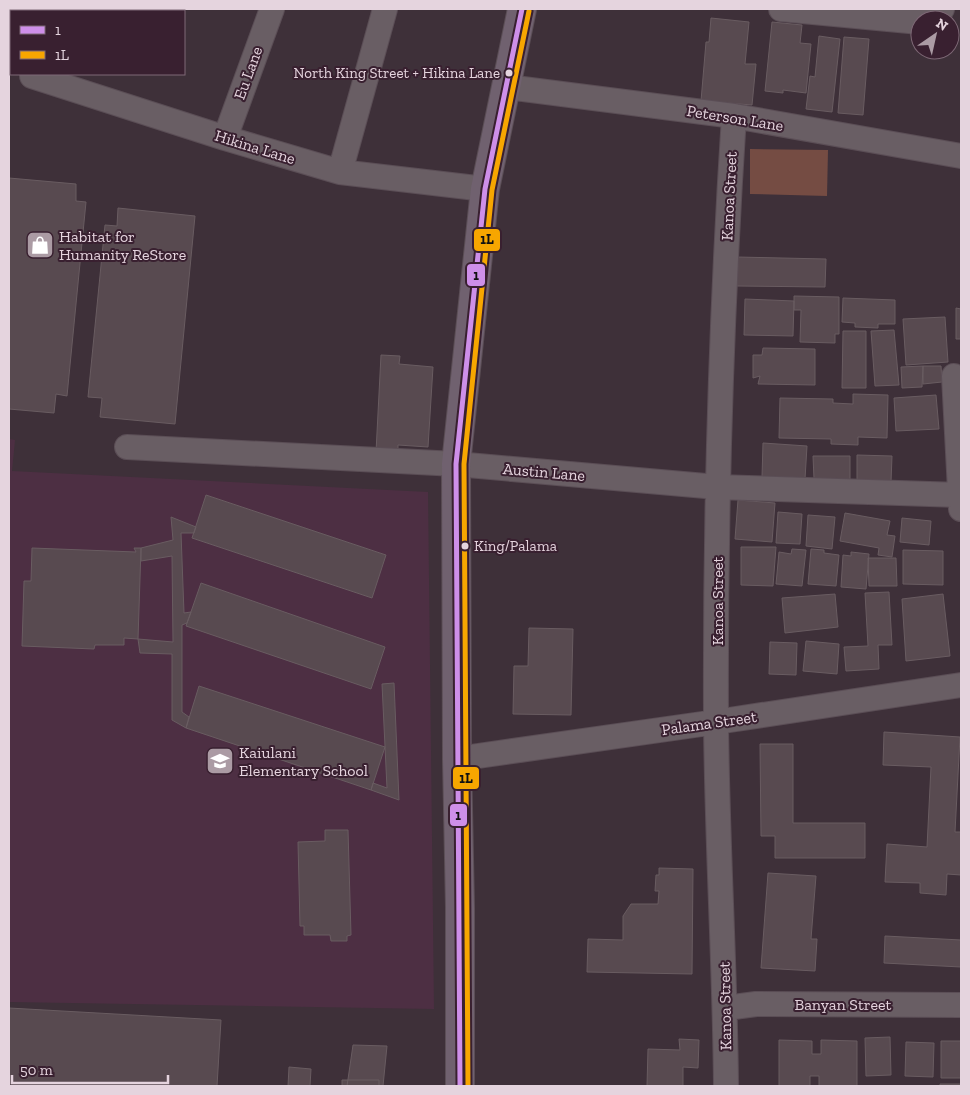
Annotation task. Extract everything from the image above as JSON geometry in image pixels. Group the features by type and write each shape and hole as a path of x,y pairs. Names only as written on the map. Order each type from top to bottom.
{"main road":[{"path":"460,1086 456,464 485,189 522,9"}],"street":[{"name":"Eu Lane","path":"225,138 272,9"},
{"path":"340,172 385,9"},
{"path":"781,9 910,21"},
{"name":"Hikina Lane","path":"32,76 225,138 340,172 485,189"},
{"name":"Peterson Lane","path":"507,87 734,116 961,156"},
{"name":"Kanoa Street","path":"726,1086 726,1008 716,722 717,487 726,244 734,116"},
{"path":"954,376 961,502"},
{"name":"Austin Lane","path":"127,447 456,464 717,487 961,502"},
{"name":"Palama Street","path":"457,759 961,685"},
{"name":"Banyan Street","path":"726,1008 756,1004 961,1005"}],"shaded area":[{"path":"750,149 828,150 827,196 750,194"},
{"name":"Kaiulani Elementary School","path":"9,439 15,440 12,471 428,492 434,1009 9,1002"}],"building":[{"path":"711,18 749,22 745,64 756,64 752,105 701,101 706,42 709,42"},
{"path":"772,22 802,25 800,43 811,44 806,93 783,90 783,93 765,91"},
{"path":"819,36 840,39 832,112 806,109 810,76 815,77"},
{"path":"844,37 869,39 863,115 838,113"},
{"path":"9,178 76,184 76,201 86,202 67,396 56,394 54,413 9,409"},
{"path":"118,208 195,216 175,424 100,417 102,398 88,397 105,225 117,226"},
{"path":"737,257 826,259 825,287 737,286"},
{"path":"794,296 839,297 839,334 835,334 835,343 800,342 801,310 794,310"},
{"path":"843,298 895,300 895,324 878,324 878,328 855,327 855,323 842,322"},
{"path":"745,299 794,301 793,336 744,335"},
{"path":"956,308 961,309 961,339 956,339"},
{"path":"945,317 948,362 906,365 903,319"},
{"path":"894,330 899,385 875,386 871,331"},
{"path":"843,331 866,331 866,388 842,388"},
{"path":"763,348 815,349 815,385 758,384 760,376 753,378 753,355 762,355"},
{"path":"381,355 400,356 399,364 433,367 428,447 398,445 398,453 376,452"},
{"path":"923,366 922,387 902,388 901,367"},
{"path":"923,366 941,366 942,382 923,384"},
{"path":"853,394 888,395 887,438 858,437 858,445 831,444 831,439 779,438 780,398 833,399 833,403 853,404"},
{"path":"936,395 939,429 896,431 894,398"},
{"path":"763,443 807,446 805,479 762,477"},
{"path":"857,455 892,456 891,482 857,481"},
{"path":"813,456 850,456 850,480 814,479"},
{"path":"206,495 386,555 372,598 192,538"},
{"path":"738,500 775,503 772,542 735,539"},
{"path":"778,512 802,514 800,544 776,543"},
{"path":"845,513 890,521 887,535 895,536 892,557 878,555 879,548 840,541"},
{"path":"808,515 835,517 832,549 806,546"},
{"path":"171,517 196,527 194,533 181,533 184,613 191,612 187,623 182,625 182,712 189,717 186,728 172,720 172,654 140,653 138,639 173,642 172,556 141,561 141,548 173,540"},
{"path":"902,518 931,521 929,545 900,542"},
{"path":"741,547 776,547 773,586 741,585"},
{"path":"32,548 136,552 134,548 141,548 138,639 124,638 124,645 95,645 94,649 22,646 24,581 31,581"},
{"path":"792,549 806,550 802,586 776,584 779,552 791,554"},
{"path":"811,549 824,550 824,553 839,555 836,586 808,584"},
{"path":"903,550 943,551 943,585 903,584"},
{"path":"851,552 869,554 866,589 841,587 843,555 851,556"},
{"path":"868,558 896,558 897,586 869,586"},
{"path":"201,583 385,647 371,689 186,626"},
{"path":"889,592 892,645 878,645 879,669 846,671 844,647 868,646 865,593"},
{"path":"835,594 838,627 785,633 782,598"},
{"path":"943,594 950,656 906,661 902,599"},
{"path":"529,628 573,629 571,715 513,714 514,666 528,666"},
{"path":"806,641 839,644 837,674 803,671"},
{"path":"770,642 797,643 796,675 769,674"},
{"path":"394,683 399,800 371,790 373,783 387,788 382,684"},
{"path":"199,686 385,747 371,790 186,728"},
{"path":"884,732 960,737 955,832 961,832 961,875 947,874 946,895 920,893 920,883 885,882 887,844 927,847 931,767 883,765"},
{"path":"760,744 793,744 793,823 865,823 865,858 775,858 775,836 761,836"},
{"path":"325,830 348,830 351,935 347,936 347,941 331,941 330,935 304,935 304,926 300,926 298,842 325,841"},
{"path":"659,868 693,869 692,974 587,972 588,939 623,940 623,916 631,904 658,904 659,891 655,891 656,875 659,875"},
{"path":"768,873 816,876 811,939 817,939 815,971 761,968"},
{"path":"885,936 961,940 961,967 884,963"},
{"path":"9,1008 221,1020 217,1086 9,1086"},
{"path":"890,1037 891,1075 866,1076 865,1038"},
{"path":"679,1039 699,1040 698,1068 683,1067 683,1086 647,1086 648,1049 680,1050"},
{"path":"779,1040 812,1041 812,1054 821,1054 821,1040 857,1041 857,1086 819,1086 819,1076 810,1076 810,1086 779,1086"},
{"path":"941,1041 961,1041 961,1078 941,1078"},
{"path":"906,1042 934,1043 933,1077 905,1076"},
{"path":"353,1045 387,1046 383,1086 347,1086"},
{"path":"289,1067 311,1069 310,1086 288,1086"},
{"path":"342,1080 379,1080 379,1086 342,1086"},
{"path":"940,1084 961,1084 961,1086 940,1086"}],"transit line":[{"name":"1","path":"460,1086 456,464 485,189 522,9"},
{"name":"1L","path":"468,1086 464,464 492,190 529,11"}],"place":[{"name":"North King Street + Hikina Lane","path":"509,73"},
{"name":"Habitat for Humanity ReStore","path":"40,245"},
{"name":"King/Palama","path":"465,546"},
{"name":"Kaiulani Elementary School","path":"220,761"}]}
